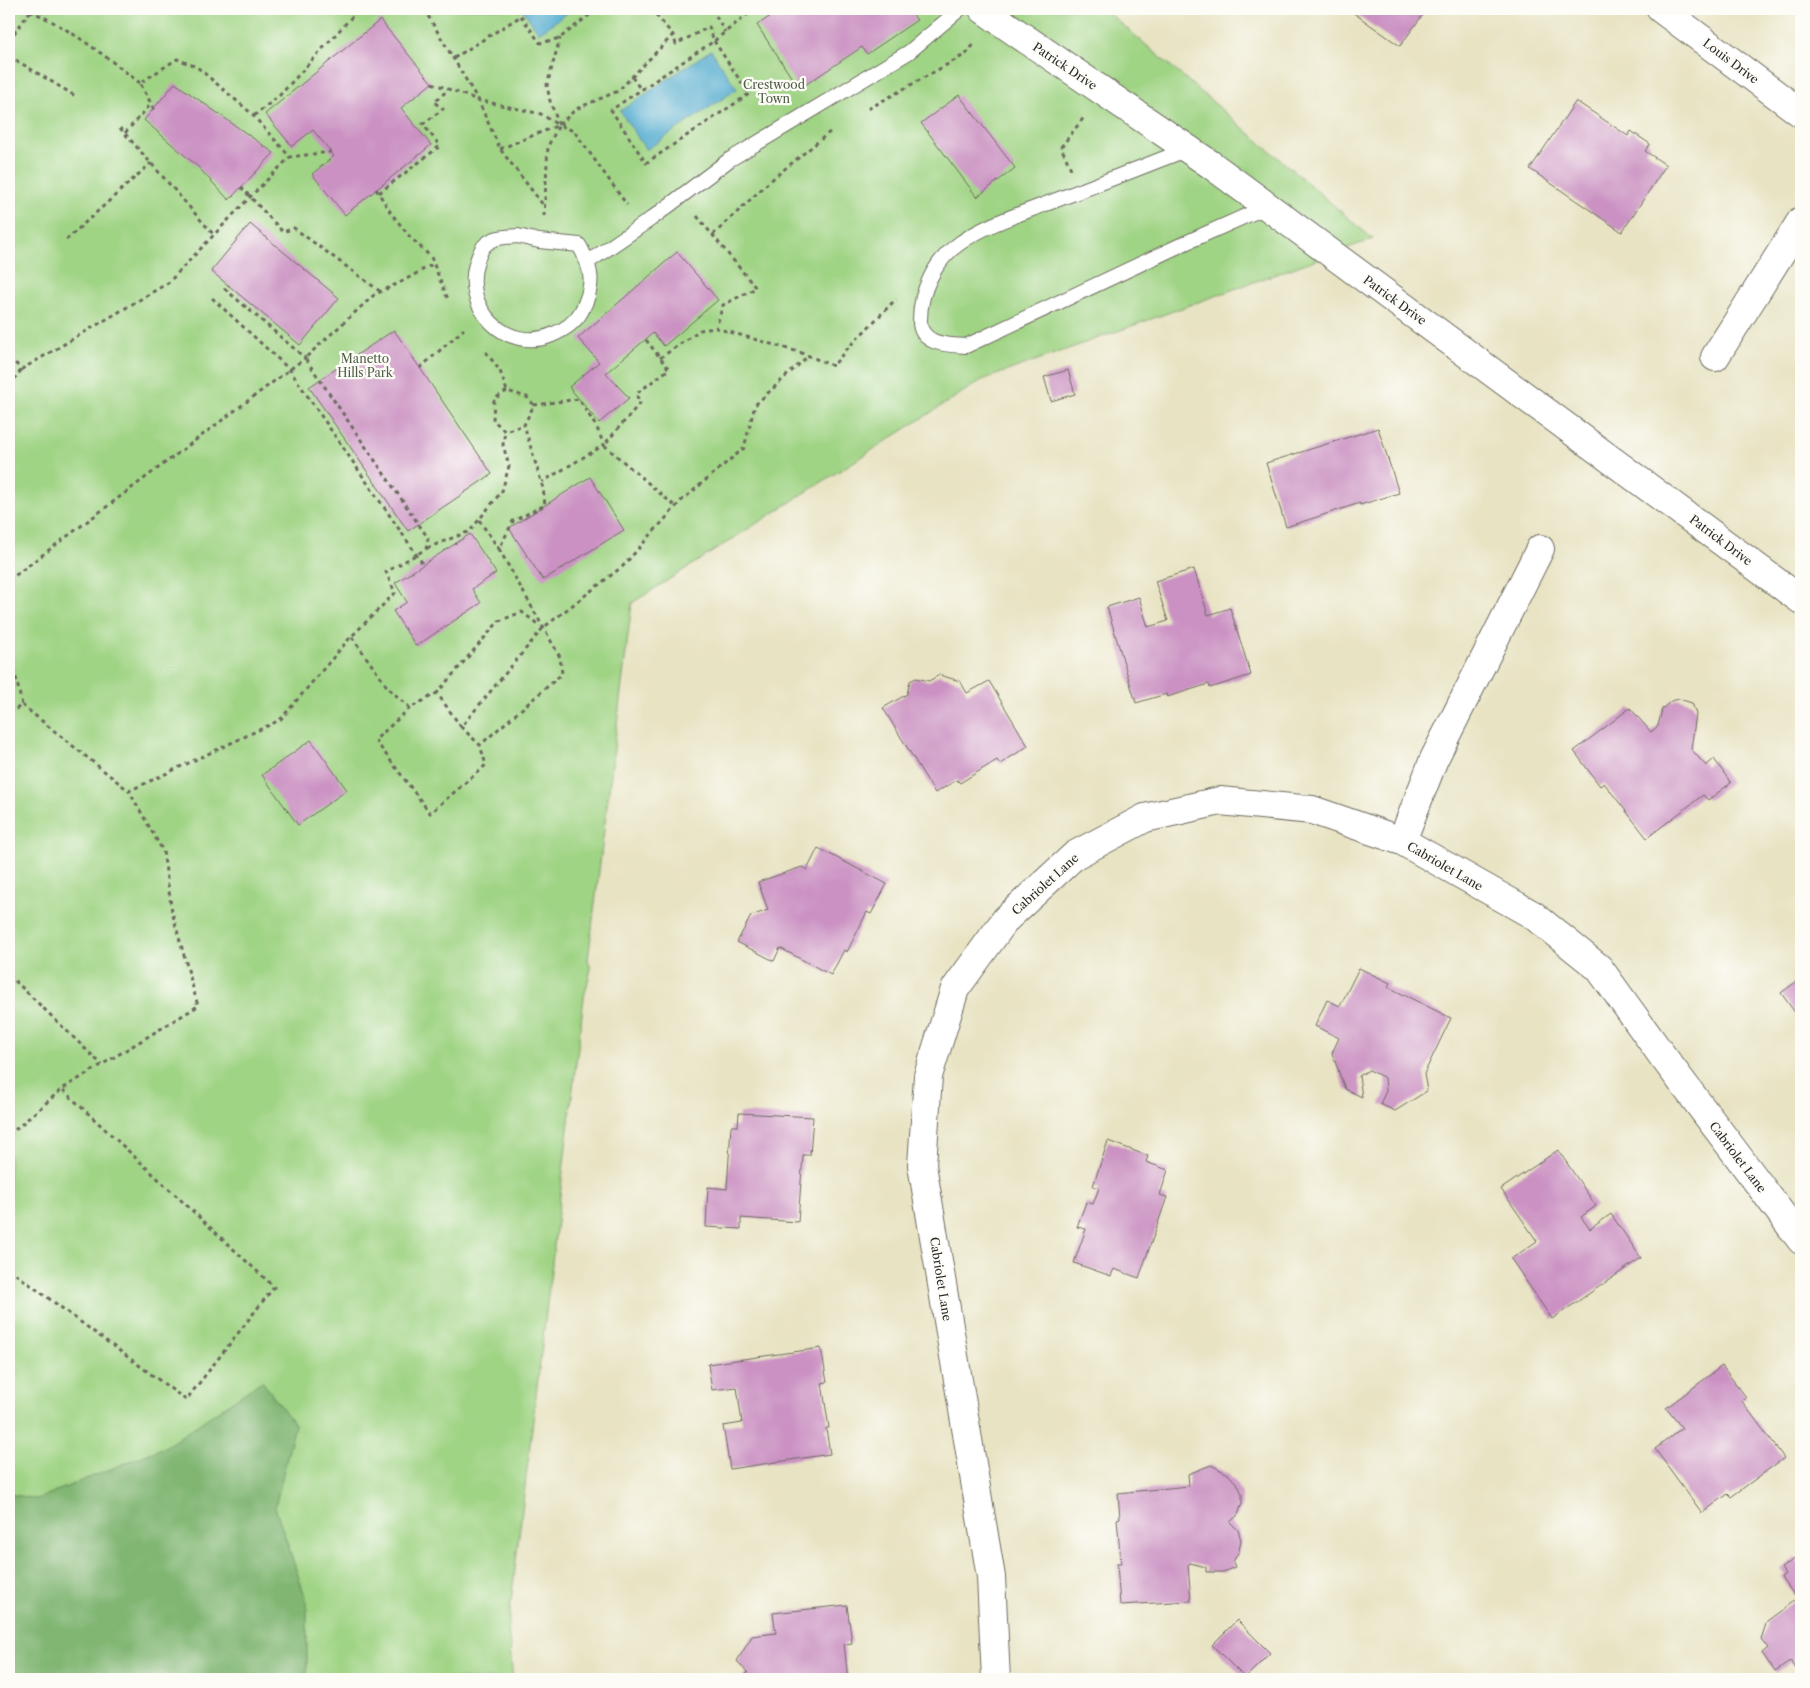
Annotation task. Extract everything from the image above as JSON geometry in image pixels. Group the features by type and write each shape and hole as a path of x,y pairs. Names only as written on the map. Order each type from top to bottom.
{"street":[{"name":"Louis Drive","path":"1661,9 1801,113"},
{"name":"Patrick Drive","path":"990,14 1188,148 1801,600"},
{"path":"1715,357 1801,221"},
{"path":"1402,841 1434,759 1540,549"},
{"name":"Cabriolet Lane","path":"996,1679 991,1577 922,1165 928,1076 956,989 1006,919 1075,855 1145,818 1220,801 1312,810 1402,841 1533,915 1599,968 1666,1061 1801,1240"}],"lane":[{"path":"588,262 651,219 729,160 909,52 960,9"},
{"path":"1188,148 992,226 960,243 940,261 928,280 920,307 920,325 924,336 940,345 966,346 1268,206"},
{"path":"518,236 543,242 579,245 588,262 591,281 588,300 578,317 564,330 546,338 527,339 508,334 491,324 480,308 473,290 474,270 480,252 486,244 499,237 518,236"}],"path":[{"path":"254,116 280,95 359,9"},
{"path":"424,9 478,100 500,149 544,206"},
{"path":"516,9 540,43 560,38 597,9"},
{"path":"651,9 673,35 676,44 708,27 714,41 749,94 646,163 611,110 714,41 754,9"},
{"path":"712,9 725,32"},
{"path":"9,40 30,10 47,18 140,83 154,109"},
{"path":"867,110 966,54 990,14"},
{"path":"454,58 521,16"},
{"path":"543,242 548,146 559,125 576,109 618,91 673,35"},
{"path":"559,125 546,85 560,38"},
{"path":"9,56 77,96"},
{"path":"140,83 177,59 197,67 254,116 290,157"},
{"path":"632,76 641,90"},
{"path":"432,83 478,100 540,114 574,131 628,206"},
{"path":"379,193 440,146 423,124 443,109 434,102 448,90"},
{"path":"125,133 151,104"},
{"path":"500,149 559,125"},
{"path":"120,128 214,235"},
{"path":"713,235 770,181 834,128"},
{"path":"9,386 22,370 168,284 290,157 331,152"},
{"path":"66,240 151,163"},
{"path":"241,187 283,232 294,228 381,292"},
{"path":"681,196 756,288 723,305 716,328"},
{"path":"9,580 305,358 374,295 433,264"},
{"path":"229,285 225,289 305,358 428,538 426,548"},
{"path":"660,358 700,330 716,328 808,356 834,366 846,350 899,296"},
{"path":"212,298 289,369 423,564"},
{"path":"420,368 467,326"},
{"path":"542,482 604,445 640,403 636,394 669,369 646,340"},
{"path":"460,726 543,628 623,566 676,507 744,448 755,405 808,356"},
{"path":"9,358 22,370"},
{"path":"505,431 493,420 494,399 507,391"},
{"path":"534,405 579,399 598,428 604,445 676,507"},
{"path":"505,431 524,425"},
{"path":"129,791 280,720 352,637 395,593 386,572 426,548 470,531 502,491 509,466 503,445 505,431"},
{"path":"499,549 514,521 545,506"},
{"path":"479,520 499,549 560,657 562,674 480,745"},
{"path":"437,693 460,726 480,745 486,765 430,813 375,740 410,708 437,693 499,621 522,612 543,628"},
{"path":"352,637 388,688 410,708"},
{"path":"9,646 22,705 129,791 163,851 172,912 198,1006 62,1089 9,1135"},
{"path":"9,714 22,705"},
{"path":"9,975 102,1064"},
{"path":"9,1269 186,1400 274,1287 62,1089"}],"green space":[{"name":"Manetto Hills Park","path":"9,9 1104,9 1373,239 982,380 632,603 588,960 591,969 584,997 508,1627 513,1679 9,1679"},
{"path":"262,1381 295,1425 275,1507 307,1602 307,1679 9,1679 9,1494 37,1499 165,1447"}],"water":[{"path":"522,9 573,9 539,33"},
{"path":"711,50 737,89 646,150 620,111"}],"building":[{"path":"775,9 909,9 917,20 867,54 862,47 799,89 757,25 777,12"},
{"path":"1348,9 1427,9 1400,46"},
{"path":"380,20 432,83 401,108 431,145 345,215 312,174 334,156 331,152 313,130 292,146 265,114"},
{"path":"175,83 274,153 229,200 197,166 144,120"},
{"path":"959,95 1015,168 977,197 921,123"},
{"path":"1576,101 1628,136 1631,131 1650,144 1645,151 1666,165 1622,232 1530,169"},
{"path":"250,224 339,298 300,345 211,271"},
{"path":"677,252 718,300 664,346 653,333 606,373 629,398 599,423 569,387 599,362 578,338"},
{"path":"394,330 492,474 408,531 309,387"},
{"path":"1068,370 1075,394 1051,401 1044,377"},
{"path":"1378,428 1399,493 1360,505 1360,503 1286,527 1266,463"},
{"path":"590,477 624,530 543,580 509,528"},
{"path":"470,534 496,573 472,589 481,603 416,646 393,611 407,602 395,583"},
{"path":"1194,569 1208,615 1230,608 1251,675 1210,688 1209,684 1167,697 1166,694 1136,703 1107,607 1139,597 1148,627 1168,621 1155,581"},
{"path":"939,675 960,681 967,693 989,681 1028,746 1000,764 997,760 960,783 957,780 935,793 883,708 907,694 910,681 916,678 929,681"},
{"path":"1679,699 1692,703 1696,714 1691,749 1706,766 1714,759 1731,783 1708,800 1703,795 1647,838 1604,783 1600,786 1574,751 1630,708 1651,732 1658,726 1662,709 1671,701"},
{"path":"311,740 347,790 298,825 262,775"},
{"path":"818,848 887,884 871,914 867,912 847,952 844,950 831,975 780,948 774,961 737,942 751,916 768,910 758,882 802,867 807,870"},
{"path":"1359,968 1390,983 1388,987 1451,1018 1424,1074 1427,1091 1395,1111 1380,1104 1386,1091 1385,1078 1369,1070 1359,1076 1362,1097 1345,1089 1332,1053 1339,1038 1315,1026 1327,1000 1340,1006"},
{"path":"1801,978 1801,1021 1781,993"},
{"path":"739,1113 813,1117 810,1155 803,1155 798,1222 741,1218 741,1229 706,1227 708,1187 727,1189 731,1126 738,1126"},
{"path":"1108,1141 1148,1156 1146,1162 1168,1170 1160,1195 1167,1197 1139,1278 1114,1269 1111,1276 1074,1263 1086,1229 1077,1227 1086,1202 1093,1204 1099,1188 1093,1186"},
{"path":"1558,1150 1596,1206 1581,1217 1590,1229 1611,1214 1641,1258 1552,1319 1511,1259 1537,1241 1501,1189"},
{"path":"821,1348 827,1382 822,1383 829,1428 826,1428 830,1454 730,1469 723,1426 742,1423 737,1387 712,1390 708,1364"},
{"path":"1722,1366 1746,1397 1741,1400 1784,1458 1731,1497 1728,1494 1702,1513 1655,1449 1682,1428 1666,1408"},
{"path":"1211,1465 1228,1474 1238,1485 1242,1494 1242,1503 1238,1515 1230,1522 1238,1530 1241,1540 1239,1551 1233,1562 1235,1567 1223,1572 1206,1572 1206,1567 1190,1563 1188,1565 1191,1601 1120,1605 1117,1564 1121,1564 1117,1519 1120,1518 1118,1493 1189,1486 1188,1474"},
{"path":"1796,1558 1799,1563 1801,1562 1801,1676 1791,1661 1775,1672 1762,1653 1768,1648 1761,1639 1767,1621 1797,1599 1781,1577 1785,1574 1781,1568"},
{"path":"847,1605 852,1643 844,1644 848,1679 740,1679 748,1673 737,1661 752,1636 776,1633 773,1613"},
{"path":"1237,1620 1270,1653 1245,1678 1212,1645"}],"park label":[{"name":"Crestwood Town","path":"774,91"}]}
